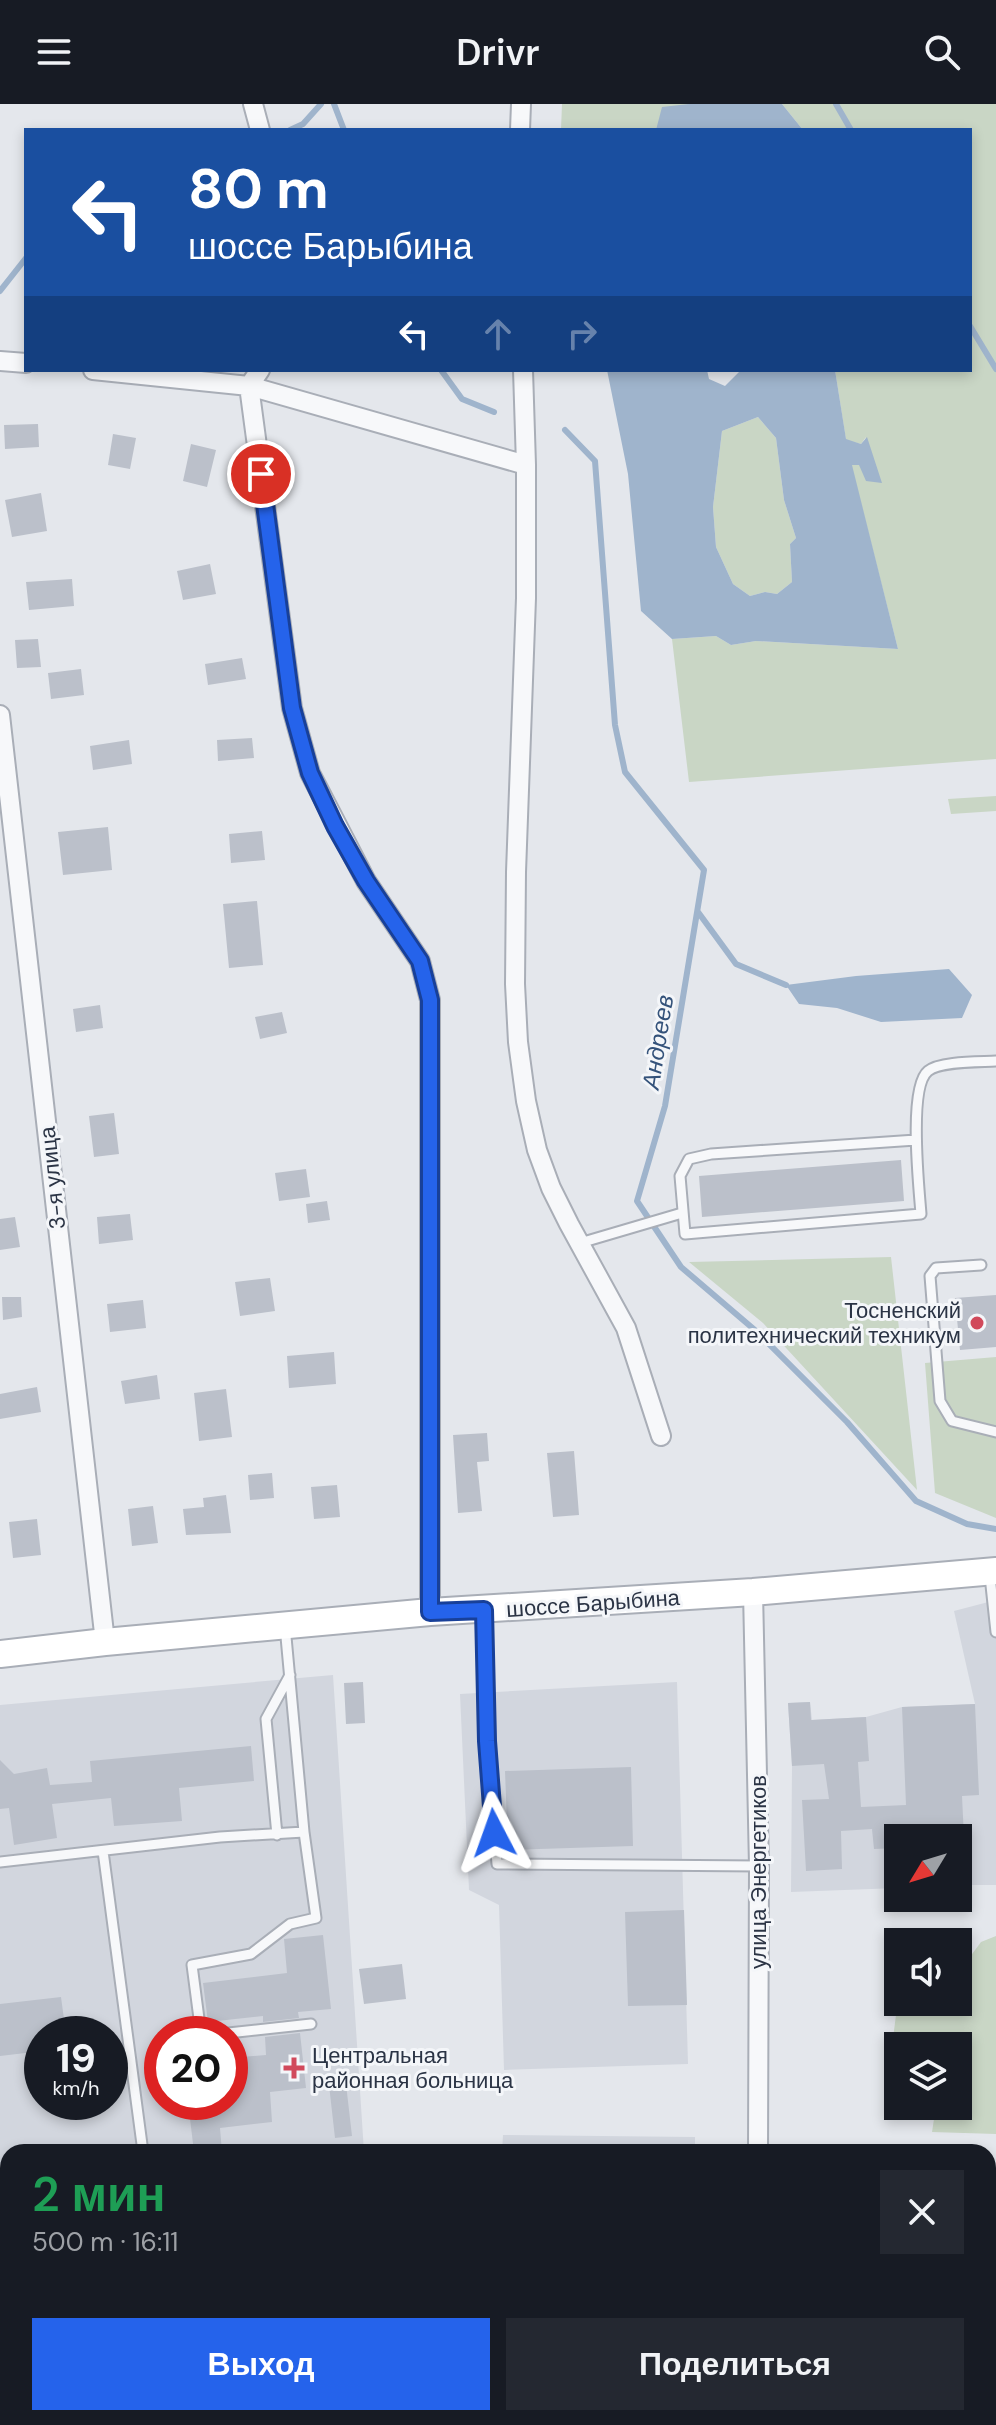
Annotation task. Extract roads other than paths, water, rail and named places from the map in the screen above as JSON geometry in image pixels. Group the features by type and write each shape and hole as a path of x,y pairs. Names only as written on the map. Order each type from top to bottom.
{"main road":[{"name":"шоссе Барыбина","path":"0,1654 430,1612 753,1592 993,1572"}],"street":[{"path":"253,104 259,128"},
{"path":"520,128 521,104"},
{"path":"0,361 24,363"},
{"path":"112,372 249,386 526,465"},
{"path":"259,372 249,386 292,708 310,773 335,826 366,881 420,961 430,1000 430,1612"},
{"path":"523,372 526,598 515,968 518,1042 537,1150 551,1188 626,1328 661,1436"},
{"name":"3-я улица","path":"0,715 105,1642"},
{"name":"улица Энергетиков","path":"753,1592 759,1866 758,2144"}],"lane":[{"path":"916,1140 711,1154 689,1159 680,1176 685,1234 921,1214 916,1140 919,1088 926,1072 938,1066 996,1061"},
{"path":"580,1243 682,1213"},
{"path":"981,1265 936,1268 930,1276 940,1401 952,1421 996,1432"},
{"path":"993,1572 996,1632"},
{"path":"484,1610 487,1741 497,1864 759,1866"},
{"path":"199,2016 192,1965 251,1954 290,1924 316,1918 304,1832 285,1626"},
{"path":"277,1835 266,1719 290,1675"},
{"path":"0,1862 220,1837 304,1832"},
{"path":"103,1851 142,2144"},
{"path":"248,2031 311,2024"}],"water":[{"path":"782,104 801,128 657,128 662,107"},
{"path":"607,372 707,372 709,379 725,386 739,372 835,372 846,439 861,444 867,437 882,483 866,481 859,465 852,465 898,649 756,641 731,645 716,636 672,639 641,611 628,474","holes":["758,417 776,438 784,500 796,538 790,544 792,582 777,594 765,592 750,596 733,584 716,547 713,507 722,431"]},
{"path":"949,969 972,995 962,1018 881,1022 837,1008 799,1004 786,985 856,976"}],"waterway":[{"path":"294,128 303,124 321,104"},
{"name":"Андреев","path":"334,104 343,128"},
{"path":"836,104 850,128"},
{"path":"0,291 24,261"},
{"path":"972,329 996,369"},
{"name":"Андреев","path":"442,372 462,399 494,412"},
{"name":"Андреев","path":"565,430 595,461 615,725 625,772 704,870 665,1106 637,1201 681,1267 756,1331 847,1422 916,1501 967,1524 996,1529"},
{"path":"698,912 736,964 786,985"}],"place":[{"name":"Тосненский политехнический техникум","path":"977,1323"},
{"name":"Центральная районная больница","path":"294,2068"}]}
